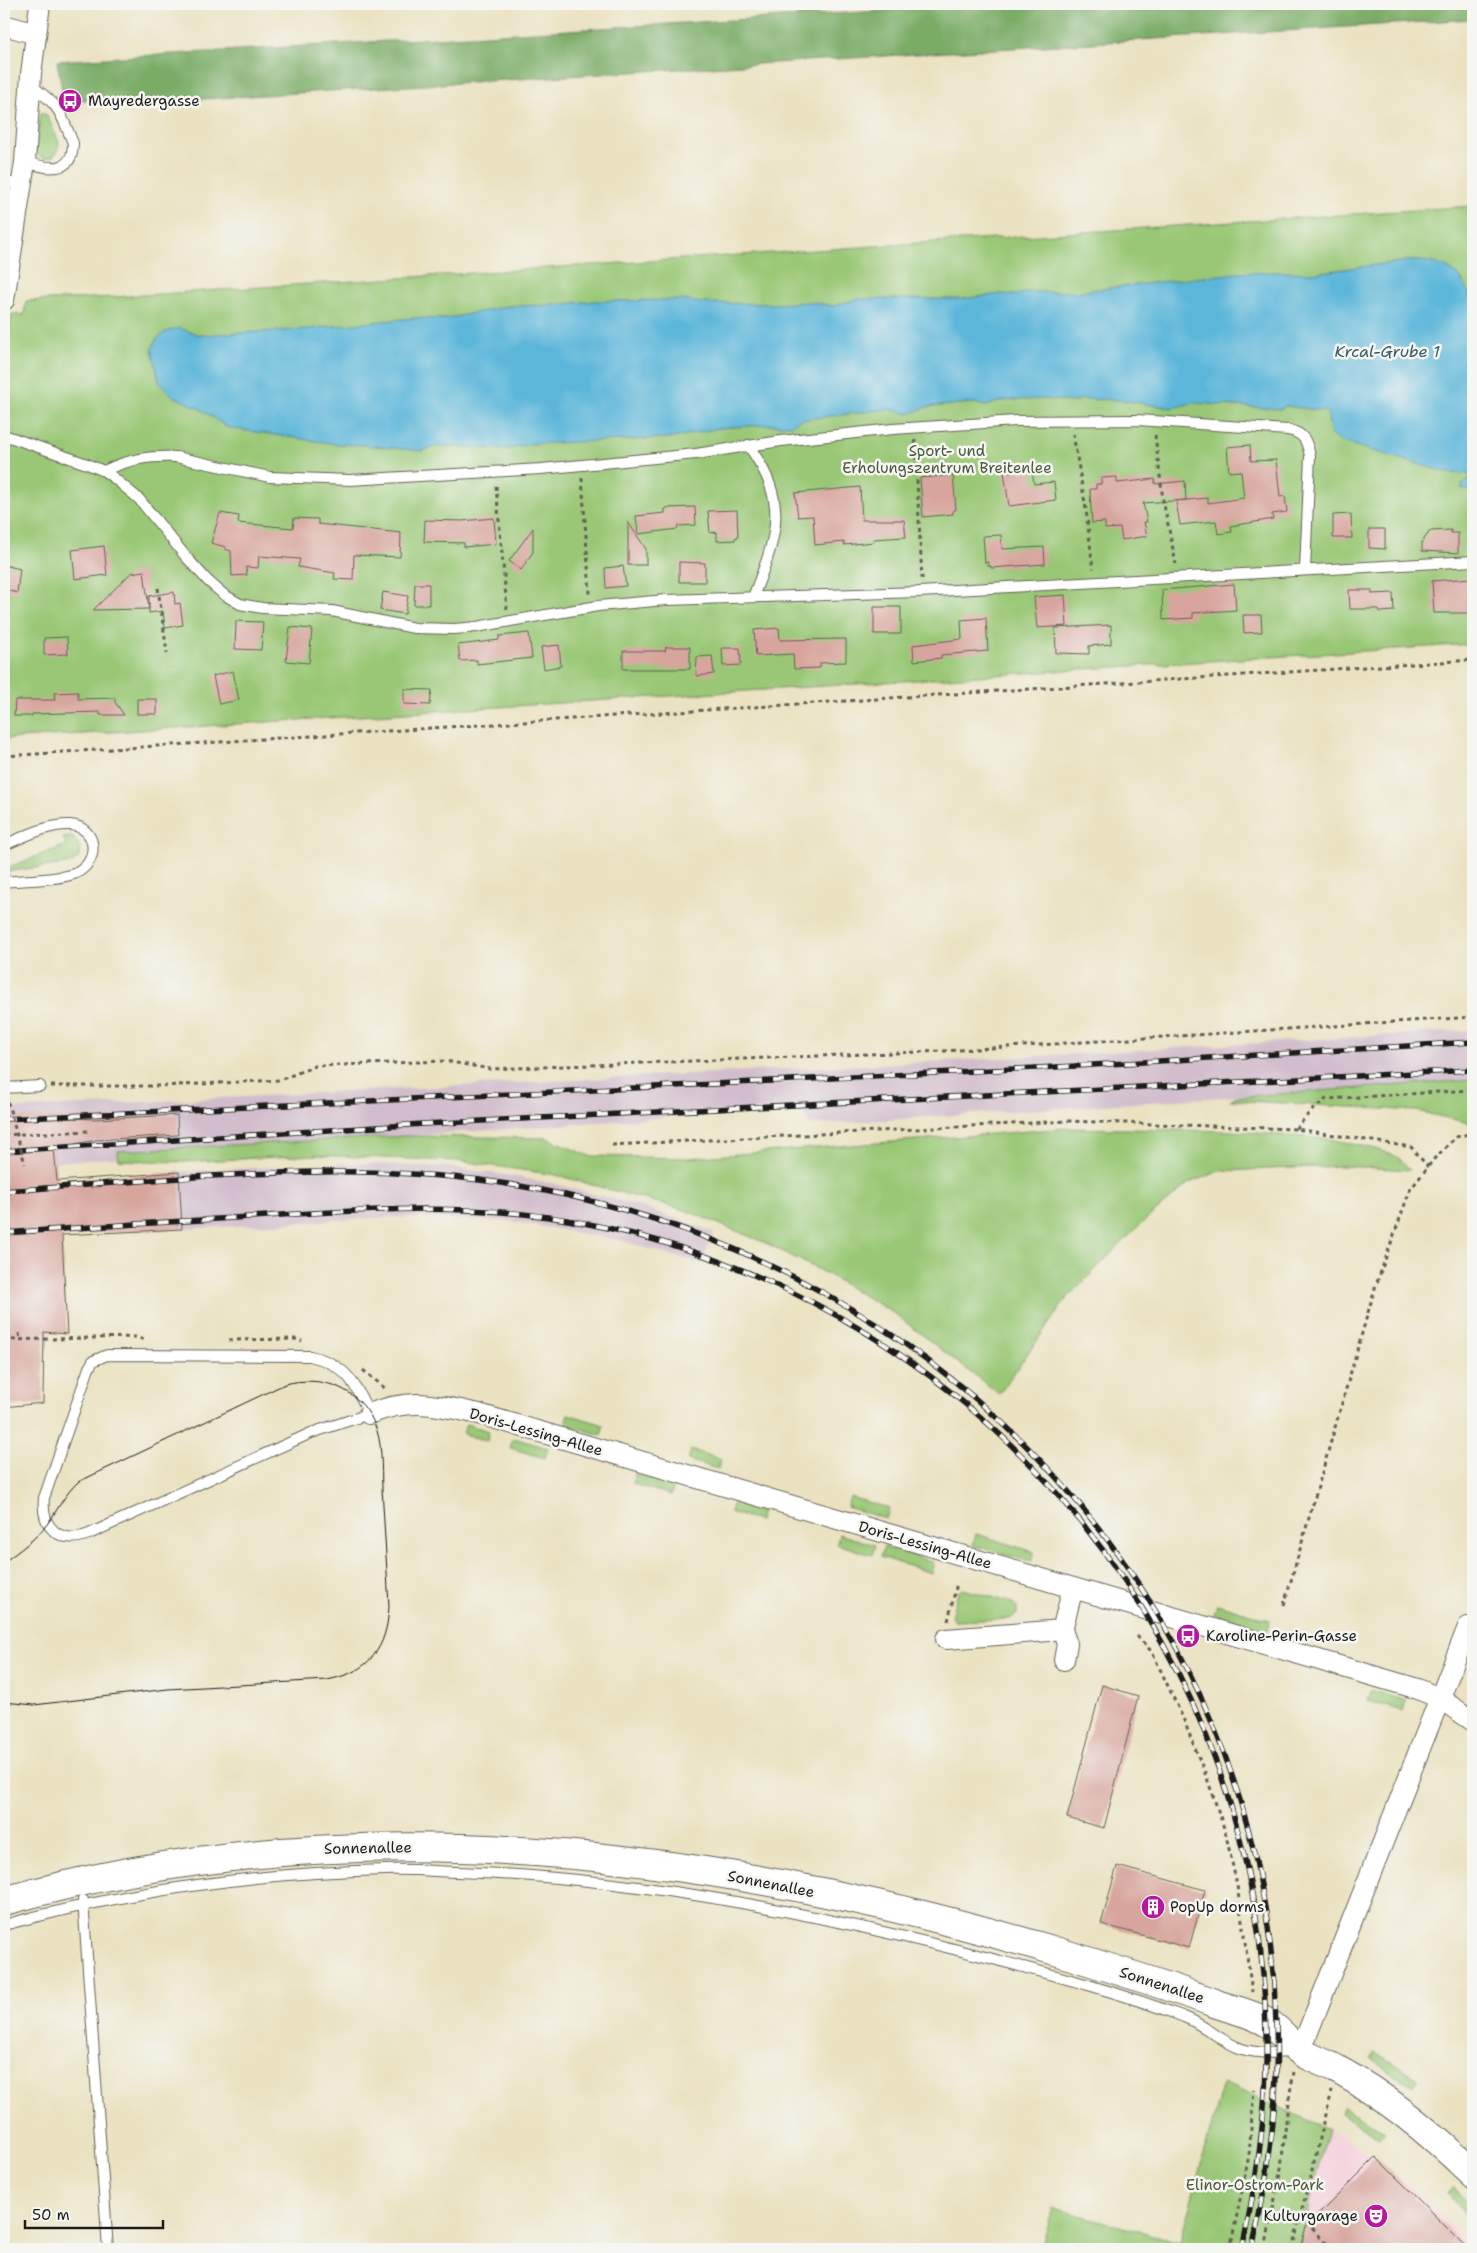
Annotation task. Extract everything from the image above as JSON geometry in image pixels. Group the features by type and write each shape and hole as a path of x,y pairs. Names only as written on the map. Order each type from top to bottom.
{"street":[{"path":"4,300 12,183 25,162 30,85 40,4"},
{"path":"4,25 36,34"},
{"name":"Doris-Lessing-Allee","path":"370,1414 387,1407 426,1402 478,1414 1418,1689 1439,1698 1473,1721"},
{"path":"1064,1660 1067,1644 1062,1630 1073,1588"},
{"path":"1300,2052 1439,1698 1471,1628"},
{"path":"947,1633 1062,1630"},
{"name":"Sonnenallee","path":"4,1901 82,1894 190,1862 242,1855 390,1847 462,1848 584,1857 720,1874 871,1904 1004,1936 1163,1984 1246,2012 1268,2022 1286,2035 1300,2052 1337,2069 1423,2128 1473,2174"}],"lane":[{"path":"25,162 50,168 61,167 69,162 73,149 73,144 60,110 49,98 30,85"},
{"path":"104,471 120,463 154,456 176,457 270,477 350,480 582,466 914,427 1070,419 1153,420 1288,430 1298,432 1305,438 1310,456 1305,570"},
{"path":"4,435 104,471 128,488 208,581 223,594 240,604 262,608 332,611 394,624 433,629 476,627 591,607 666,600 922,592 1473,560"},
{"path":"748,445 768,478 777,506 773,534 753,597"},
{"path":"4,845 58,825 72,825 84,829 90,837 93,848 91,861 85,868 74,874 4,882"},
{"path":"4,1088 40,1086"},
{"path":"107,1355 310,1356 330,1362 348,1375 370,1414 311,1434 80,1538 64,1537 50,1527 45,1518 44,1498 80,1390 93,1361 99,1357 107,1355"},
{"path":"4,1925 82,1894 184,1887 265,1876 386,1870 515,1874 580,1879 715,1897 914,1939 1126,1997 1188,2018 1240,2049 1270,2053 1300,2052"},
{"path":"82,1894 108,2249"}],"path":[{"path":"1070,419 1086,509 1094,582"},
{"path":"1153,420 1163,500 1178,577"},
{"path":"914,427 922,592"},
{"path":"582,466 591,607"},
{"path":"495,472 508,622"},
{"path":"158,588 167,653"},
{"path":"4,756 1473,660"},
{"path":"40,1086 160,1086 280,1080 315,1066 435,1061 490,1069 944,1051 1473,1017"},
{"path":"1296,1129 1310,1112 1326,1099 1473,1090"},
{"path":"4,1096 6,1096 25,1164"},
{"path":"612,1145 1068,1121 1296,1129 1411,1147 1428,1168"},
{"path":"4,1135 88,1131"},
{"path":"1284,1604 1375,1288 1410,1190 1434,1159 1456,1137 1473,1133"},
{"path":"4,1340 20,1338 19,1333"},
{"path":"947,1633 948,1616 957,1583"},
{"path":"1137,1636 1152,1652 1183,1718 1208,1782 1232,1853 1252,1993 1246,2012"},
{"path":"1265,2249 1281,2168 1288,2103 1300,2052"},
{"path":"1292,2249 1337,2069"},
{"path":"1230,2249 1249,2155 1254,2089"},
{"path":"1300,2217 1332,2249"}],"shaded area":[{"path":"1473,1030 1473,1080 810,1125 800,1107 4,1166 4,1109 1060,1055"},
{"path":"346,1163 445,1167 555,1184 646,1208 714,1232 702,1264 619,1240 510,1221 390,1217 182,1229 179,1172"},
{"path":"1328,2129 1363,2151 1421,2195 1473,2249 1323,2249 1304,2230"}],"green space":[{"path":"997,4 1473,4 1473,19 186,100 74,100 72,96 69,97 66,90 62,90 57,61"},
{"path":"42,113 47,115 59,142 57,153 49,158 40,157 35,152 40,115"},
{"name":"Sport- und Erholungszentrum Breitenlee","path":"1473,206 1473,644 4,739 4,368 12,314 24,315 26,301 114,297"},
{"path":"71,837 78,843 80,851 79,857 73,863 4,872 4,869 66,845 63,838"},
{"path":"1473,1080 1473,1124 1417,1111 1230,1100 1235,1097"},
{"path":"1068,1128 1232,1131 1329,1139 1373,1148 1398,1157 1410,1170 1342,1166 1220,1171 1189,1183 1143,1222 1067,1298 999,1394 895,1314 827,1274 768,1244 685,1210 556,1175 460,1161 313,1155 183,1162 119,1160 118,1151 407,1136 547,1138 589,1156 688,1158"},
{"path":"568,1414 604,1425 601,1435 565,1424"},
{"path":"466,1424 489,1431 487,1441 463,1434"},
{"path":"513,1438 548,1448 545,1458 510,1448"},
{"path":"691,1450 721,1459 718,1469 688,1460"},
{"path":"635,1474 674,1485 671,1495 633,1484"},
{"path":"850,1497 889,1508 886,1519 847,1507"},
{"path":"733,1502 762,1511 759,1521 730,1512"},
{"path":"839,1534 875,1545 872,1555 837,1544"},
{"path":"976,1534 1034,1552 1031,1562 973,1545"},
{"path":"884,1547 934,1562 931,1573 881,1557"},
{"path":"962,1589 1013,1603 1017,1607 1017,1614 1010,1619 954,1621 951,1616 958,1592"},
{"path":"1217,1604 1270,1620 1267,1630 1214,1614"},
{"path":"1371,1690 1406,1701 1403,1711 1368,1701"},
{"path":"1375,2052 1418,2079 1413,2086 1371,2059"},
{"name":"Elinor-Ostrom-Park","path":"1223,2083 1328,2129 1299,2249 1041,2249 1053,2208 1180,2242"},
{"path":"1344,2107 1385,2132 1380,2138 1341,2113"},
{"path":"1454,2187 1473,2211 1473,2222 1448,2194"}],"water":[{"name":"Krcal-Grube 1","path":"1408,261 1431,262 1452,271 1463,282 1473,304 1473,491 1462,489 1462,485 1471,478 1469,474 1449,473 1339,441 1331,435 1325,411 1286,406 1280,409 1193,403 1171,408 1123,400 1082,399 1073,402 1046,399 1015,400 1002,401 986,406 974,403 927,407 909,414 888,409 799,420 792,425 720,428 672,438 529,444 509,449 438,446 422,451 336,444 228,428 202,410 173,396 159,382 152,349 156,340 165,332 179,328 200,335 297,330 413,318 445,319 508,306 595,301 682,300 701,303 777,304 810,302 834,306 857,299 962,299 1030,292 1075,292 1237,273 1313,273"}],"building":[{"path":"1250,445 1251,461 1276,460 1280,497 1285,496 1287,512 1272,514 1273,519 1231,526 1232,532 1218,534 1216,521 1180,525 1176,501 1208,498 1208,503 1244,498 1241,471 1229,472 1227,447"},
{"path":"1032,469 1034,484 1054,482 1056,500 1009,506 1004,472"},
{"path":"953,475 956,510 953,510 953,514 923,517 920,478"},
{"path":"1117,477 1117,483 1155,479 1155,484 1185,481 1186,500 1143,503 1147,522 1144,522 1147,536 1122,540 1120,528 1105,529 1105,522 1092,523 1090,489 1096,489 1096,484 1101,484 1101,478"},
{"path":"860,487 862,520 904,520 906,537 873,539 874,542 844,545 844,542 815,545 813,516 798,517 795,493"},
{"path":"695,507 696,525 678,526 678,529 638,534 636,516 665,513 665,508"},
{"path":"737,510 738,537 735,540 717,541 717,532 710,533 708,511"},
{"path":"220,513 239,516 238,523 293,528 294,518 318,519 318,524 401,533 400,557 354,555 353,580 334,579 335,573 298,567 300,559 259,556 258,568 246,567 247,575 232,576 231,551 225,549 226,547 211,543"},
{"path":"1351,514 1352,538 1333,538 1333,515"},
{"path":"494,518 496,544 464,547 464,543 424,542 425,520 462,521"},
{"path":"628,522 646,549 646,565 628,565"},
{"path":"533,528 533,552 521,570 509,561"},
{"path":"1369,529 1385,529 1385,549 1369,548"},
{"path":"1451,530 1451,533 1458,533 1458,553 1422,551 1422,542 1430,531"},
{"path":"1001,535 1002,549 1044,547 1045,564 991,568 991,566 988,566 988,562 985,563 983,536"},
{"path":"104,546 107,575 75,579 72,550"},
{"path":"679,562 705,563 705,582 679,582"},
{"path":"4,565 20,569 17,593 4,589"},
{"path":"623,566 626,586 606,588 605,568"},
{"path":"144,571 149,609 93,610 131,573"},
{"path":"1472,578 1473,613 1434,613 1432,581"},
{"path":"415,584 429,584 429,605 414,605"},
{"path":"1234,584 1236,610 1193,613 1193,618 1163,620 1162,590"},
{"path":"1349,590 1372,590 1372,594 1393,593 1394,611 1380,612 1379,609 1350,609"},
{"path":"174,592 175,604 180,603 183,625 165,628 163,611 149,613 149,596"},
{"path":"383,592 408,596 405,614 380,610"},
{"path":"1065,595 1067,626 1037,628 1034,597"},
{"path":"874,607 901,607 901,634 874,634"},
{"path":"1243,615 1261,615 1262,632 1244,633"},
{"path":"986,618 988,651 941,655 941,658 914,661 913,645 962,639 961,620"},
{"path":"236,621 263,622 261,650 235,649"},
{"path":"1111,625 1111,644 1089,646 1089,654 1056,653 1055,628"},
{"path":"290,627 312,629 309,663 286,661"},
{"path":"779,628 780,640 846,639 846,662 820,663 820,668 794,669 793,654 756,656 754,630"},
{"path":"529,633 532,658 477,664 477,660 460,661 458,645 499,640 499,636"},
{"path":"67,637 68,654 44,655 44,638"},
{"path":"559,645 561,666 544,669 541,647"},
{"path":"666,647 690,647 690,669 623,669 623,651 665,651"},
{"path":"722,648 740,648 741,665 723,666"},
{"path":"712,656 714,674 696,676 697,657"},
{"path":"233,671 239,700 219,704 213,676"},
{"path":"404,689 432,690 430,705 404,704"},
{"path":"78,692 78,699 115,698 115,702 124,715 100,715 100,712 14,716 15,700 55,700 54,693"},
{"path":"137,699 157,699 157,714 137,714"},
{"path":"177,1115 178,1135 96,1140 54,1148 57,1181 179,1172 182,1229 62,1235 67,1334 44,1332 43,1403 4,1407 4,1117 95,1119"},
{"path":"1102,1685 1138,1696 1104,1828 1067,1818"},
{"name":"PopUp dorms","path":"1117,1866 1205,1890 1189,1948 1101,1924"},
{"path":"1376,2157 1468,2249 1300,2249 1306,2227"}],"tram line":[{"path":"4,1562 28,1544 43,1529 78,1482 285,1384 312,1381 325,1383 348,1392 367,1411 377,1430 381,1455 389,1606 385,1634 380,1646 365,1664 355,1671 327,1680 168,1689 34,1705 4,1702"}],"railway":[{"path":"4,1119 1077,1066 1473,1042"},
{"path":"4,1151 423,1124 1473,1070"},
{"path":"4,1191 270,1173 337,1172 404,1173 470,1179 536,1189 685,1230 823,1292 947,1375 1055,1476 1145,1594 1213,1725 1258,1870 1276,2024 1276,2081 1272,2137 1252,2249"},
{"path":"4,1233 307,1213 429,1209 509,1212 589,1224 734,1267 865,1332 982,1418 1081,1521 1161,1641 1220,1772 1256,1915 1266,2065 1264,2112 1251,2204 1242,2249"}],"place":[{"name":"Mayredergasse","path":"70,101"},
{"name":"Karoline-Perin-Gasse","path":"1188,1636"},
{"name":"PopUp dorms","path":"1153,1907"},
{"name":"Kulturgarage","path":"1376,2216"}]}
